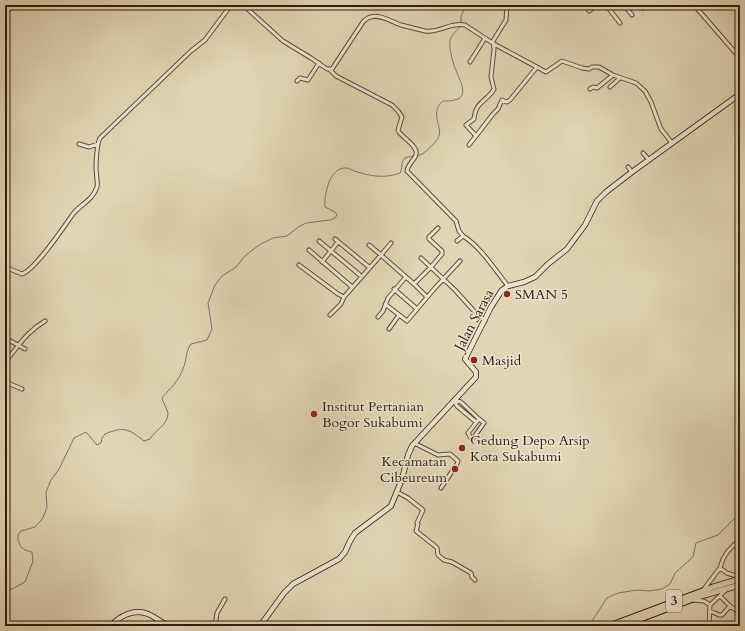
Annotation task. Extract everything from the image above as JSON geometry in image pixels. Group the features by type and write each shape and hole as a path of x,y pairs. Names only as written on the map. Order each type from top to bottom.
{"main road":[{"name":"3","path":"609,626 740,578"},
{"name":"3","path":"622,626 691,600 729,587 740,585"}],"street":[{"path":"5,267 20,274 26,272 74,214 92,197 98,183 96,167 100,138 191,51 205,40 230,5"},
{"path":"243,5 282,41 319,63 336,76 392,105 398,111 402,117 398,130 416,152 407,171 456,221 459,231 488,259 508,286"},
{"path":"476,136 466,125 474,119 474,114 478,104 494,91 491,77 494,44 493,39 506,20 508,5"},
{"path":"588,5 590,10 597,5"},
{"path":"606,5 620,23"},
{"path":"624,5 632,15"},
{"path":"694,5 740,58"},
{"path":"329,70 332,69 360,26 370,17 386,19 427,31 438,31 460,24 465,25 494,44 546,72 560,62 565,61 582,68 589,69 592,67 599,67 620,78 634,81 645,91 662,129 672,143"},
{"path":"470,62 485,38"},
{"path":"297,81 300,78 307,80 319,63"},
{"path":"469,144 493,114 498,110 502,100 507,102 510,100 537,67"},
{"path":"590,89 593,87 597,88 613,75"},
{"path":"610,87 620,78"},
{"name":"Jalan Sarasa","path":"260,626 284,593 293,584 339,559 345,552 350,540 355,534 391,506 397,492 408,455 414,443 433,425 477,375 465,359 499,293 508,286 524,282 535,277 548,264 564,252 585,225 597,201 609,189 740,94"},
{"path":"79,144 89,147 98,144"},
{"path":"643,153 648,160"},
{"path":"628,167 632,172"},
{"path":"414,284 431,267 442,252 429,239 429,237 438,228"},
{"path":"457,241 463,236"},
{"path":"335,239 369,268"},
{"path":"319,241 361,276"},
{"path":"322,262 338,242"},
{"path":"330,315 341,304 344,297 361,276 391,243"},
{"path":"369,245 427,297"},
{"path":"309,250 352,287"},
{"path":"421,258 485,321"},
{"path":"385,304 407,321 460,261"},
{"path":"299,265 344,297"},
{"path":"378,317 394,289 405,278"},
{"path":"394,289 417,309"},
{"path":"389,328 399,315"},
{"path":"5,362 17,345 30,332 45,321"},
{"path":"5,338 25,350"},
{"path":"5,382 22,389"},
{"path":"454,400 461,402 484,422 474,437 471,438 468,434 479,419"},
{"path":"454,400 457,406 476,422"},
{"path":"414,443 438,455 450,454 458,462 441,488"},
{"path":"397,492 408,498 423,510 417,523 416,531 437,548 438,555 444,560 452,562 471,573 475,580"},
{"path":"703,591 720,568 728,551 740,539"},
{"path":"720,568 727,573 740,578"},
{"path":"709,626 710,605 729,587"},
{"path":"720,596 740,613"},
{"path":"215,626 217,613 225,598"},
{"path":"691,600 704,601 710,605"},
{"path":"710,611 722,615 730,606"},
{"path":"111,626 122,616 140,612 149,614 168,626"}],"waterway":[{"path":"461,23 461,16 467,5"},
{"path":"5,589 12,589 25,582 33,561 32,552 21,547 18,541 18,535 21,531 35,527 43,518 47,507 46,492 74,438 86,432 97,445 101,443 105,434 117,430 126,430 130,431 144,441 150,439 164,424 168,413 162,398 181,374 191,344 207,340 212,329 208,303 215,285 222,276 236,267 245,256 259,245 273,238 287,236 298,227 306,223 335,218 337,215 335,212 325,207 325,196 329,183 335,172 340,169 347,168 360,173 377,176 394,175 400,173 405,158 420,155 435,143 439,136 437,117 439,106 443,101 453,100 462,95 462,85 452,60 450,50 450,41 452,36 461,26"},
{"path":"585,626 592,621 607,598 618,593 637,590 649,591 662,589 670,584 675,573 693,557 696,543 718,535 740,513"}],"place":[{"name":"SMAN 5","path":"507,294"},
{"name":"Masjid","path":"474,360"},
{"name":"Institut Pertanian Bogor Sukabumi","path":"314,414"},
{"name":"Gedung Depo Arsip Kota Sukabumi","path":"462,448"},
{"name":"Kecamatan Cibeureum","path":"455,469"}]}
